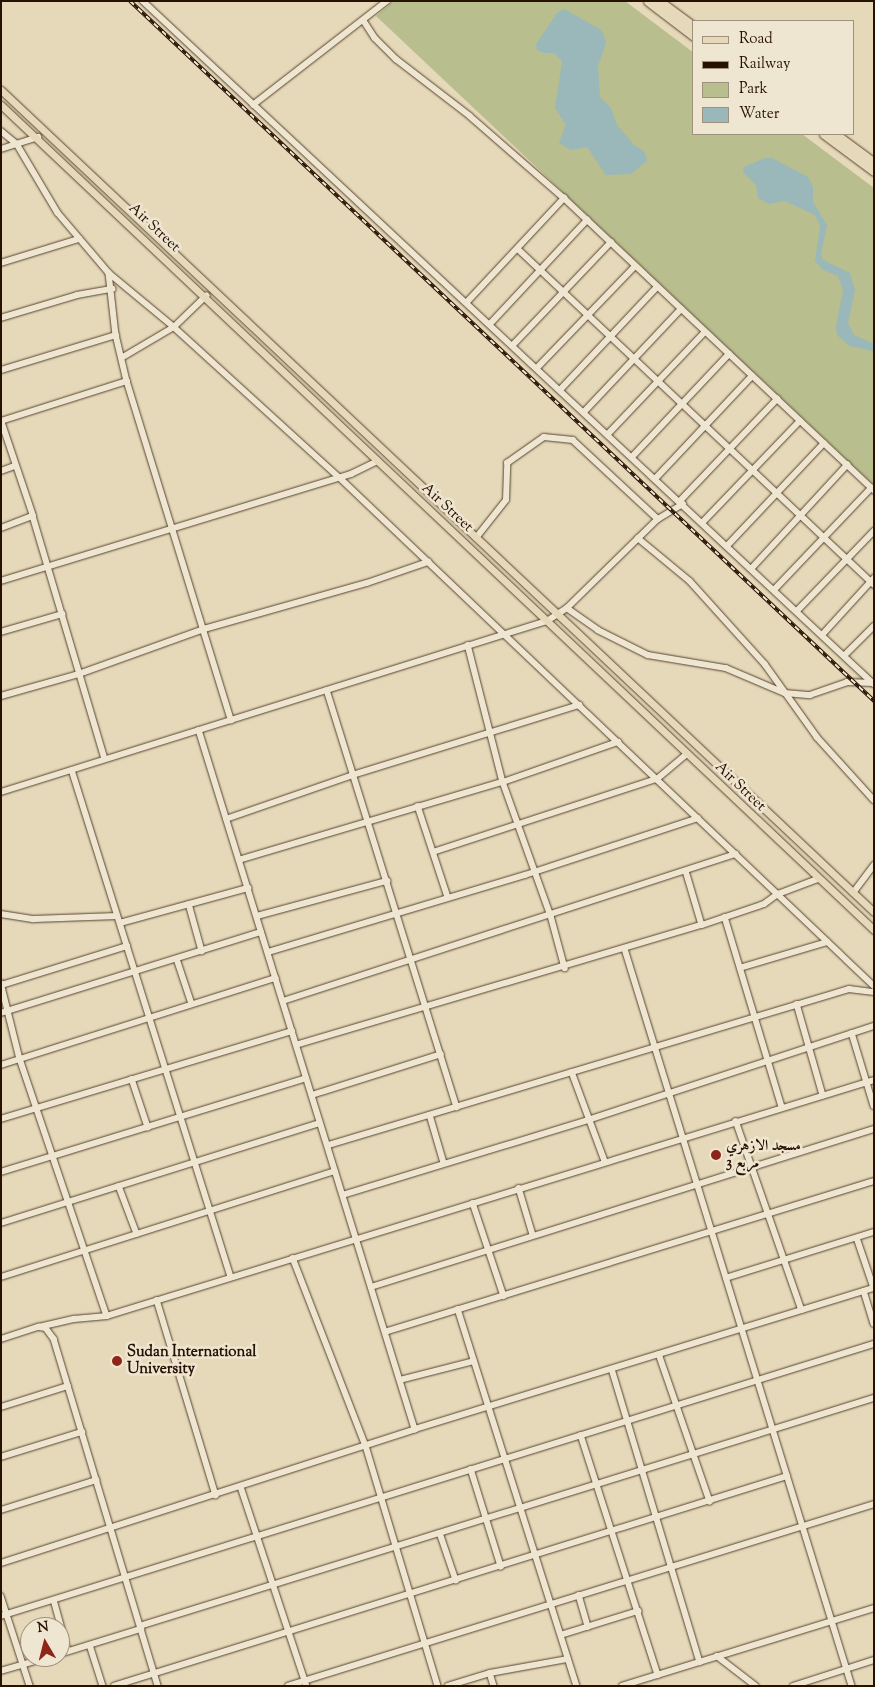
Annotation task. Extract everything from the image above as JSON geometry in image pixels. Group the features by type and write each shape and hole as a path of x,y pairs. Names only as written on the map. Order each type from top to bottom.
{"highway":[{"path":"648,1 692,34"},
{"path":"659,1 692,26"},
{"path":"825,135 874,171"},
{"path":"836,135 874,163"}],"main road":[{"name":"Air Street","path":"1,90 874,912"},
{"name":"Air Street","path":"1,105 38,137 686,755 874,930"}],"street":[{"path":"143,1 468,301 874,684"},
{"path":"254,105 279,82 364,21 387,1"},
{"path":"364,21 374,38 396,59 470,116 564,198 873,489 774,590"},
{"path":"1,131 17,144 58,213 109,273 174,327 340,477 874,986"},
{"path":"1,149 38,137"},
{"path":"468,301 564,198"},
{"path":"491,323 587,220"},
{"path":"1,263 79,239"},
{"path":"513,345 610,242"},
{"path":"518,249 823,539 873,582 822,634"},
{"path":"537,368 635,266"},
{"path":"109,273 116,335 123,357 127,381 231,720"},
{"path":"562,390 657,287"},
{"path":"1,318 86,292 112,289"},
{"path":"123,357 174,327 206,296"},
{"path":"585,411 681,309"},
{"path":"609,433 705,332"},
{"path":"1,370 116,335"},
{"path":"633,456 729,354"},
{"path":"656,478 752,376"},
{"path":"105,759 78,674 48,567 1,421 127,381"},
{"path":"1,792 547,621 567,608 658,519 681,503 776,399"},
{"path":"703,522 800,421"},
{"path":"476,538 506,500 508,463 544,437 573,440 658,519"},
{"path":"727,546 824,443"},
{"path":"1,581 340,477 367,468 378,461"},
{"path":"1,471 15,466"},
{"path":"752,569 847,466"},
{"path":"1,528 32,516"},
{"path":"797,611 874,531"},
{"path":"638,538 690,581 765,664 817,737 874,800"},
{"path":"1,696 78,674 204,629 367,583 428,562"},
{"path":"567,608 598,630 648,655 726,668 785,693 810,695 846,682 874,684"},
{"path":"1,632 62,614"},
{"path":"844,656 874,626"},
{"path":"468,645 503,782 520,824 534,872 551,916 565,968"},
{"path":"868,678 874,672"},
{"path":"327,690 457,1107"},
{"path":"226,819 353,775 578,705"},
{"path":"199,730 415,1429"},
{"path":"239,860 503,782 618,742"},
{"path":"433,852 657,780 686,755"},
{"path":"72,770 231,1277"},
{"path":"418,806 448,897"},
{"path":"268,952 534,872 698,818"},
{"path":"283,1001 551,916 736,854"},
{"path":"853,893 874,865"},
{"path":"686,871 702,925"},
{"path":"296,1045 565,968 702,925 764,904 778,894 818,879"},
{"path":"257,916 387,881"},
{"path":"120,923 248,888"},
{"path":"189,904 202,951"},
{"path":"1,914 34,919 117,916"},
{"path":"724,917 782,1107"},
{"path":"1,1013 262,932"},
{"path":"740,968 827,942"},
{"path":"107,1316 82,1251 68,1202 20,1059 2,984 128,946"},
{"path":"625,949 803,1527 830,1621 852,1686"},
{"path":"177,959 192,1004"},
{"path":"1,1065 276,978"},
{"path":"328,1145 849,989 874,992"},
{"path":"797,1004 823,1095"},
{"path":"342,1195 591,1119 669,1091 874,1026"},
{"path":"1,1119 292,1031"},
{"path":"852,1033 874,1106"},
{"path":"312,1095 440,1054"},
{"path":"572,1072 605,1161"},
{"path":"1,1172 306,1078"},
{"path":"132,1079 148,1127"},
{"path":"1,1339 39,1327 74,1319 107,1316 605,1161 874,1080"},
{"path":"430,1115 444,1163"},
{"path":"736,1121 802,1310"},
{"path":"1,1223 320,1122"},
{"path":"371,1287 874,1129"},
{"path":"1,1277 335,1171"},
{"path":"385,1332 874,1181"},
{"path":"119,1186 137,1234"},
{"path":"519,1188 534,1235"},
{"path":"473,1203 504,1296"},
{"path":"726,1278 874,1232"},
{"path":"1,1563 111,1530 415,1429 489,1408 874,1288 858,1238"},
{"path":"293,1258 366,1446 438,1686"},
{"path":"864,1291 874,1324"},
{"path":"156,1300 216,1495"},
{"path":"458,1310 577,1686"},
{"path":"39,1327 51,1333 158,1686"},
{"path":"4,1615 874,1344"},
{"path":"660,1354 710,1502"},
{"path":"400,1380 474,1361"},
{"path":"612,1369 700,1662"},
{"path":"1,1407 68,1386"},
{"path":"70,1650 273,1584 874,1398"},
{"path":"1,1457 82,1432"},
{"path":"581,1435 658,1674"},
{"path":"471,1469 500,1566"},
{"path":"114,1686 288,1630 710,1502 787,1476"},
{"path":"1,1510 96,1480"},
{"path":"241,1487 306,1683"},
{"path":"288,1686 306,1683 424,1643 874,1504"},
{"path":"440,1533 456,1580"},
{"path":"578,1595 588,1627"},
{"path":"1,1596 4,1615 20,1657"},
{"path":"54,1600 59,1617"},
{"path":"622,1686 874,1608"},
{"path":"561,1635 638,1611"},
{"path":"90,1645 103,1686"},
{"path":"717,1656 756,1686"},
{"path":"448,1686 490,1673 568,1659"},
{"path":"793,1686 874,1660"},
{"path":"1,1671 20,1666"},
{"path":"24,1667 30,1686"},
{"path":"490,1673 494,1686"}],"green space":[{"path":"394,1 625,1 692,51 692,135 803,135 874,188 874,485 376,16"}],"water":[{"path":"564,9 600,29 604,35 606,43 598,66 600,97 611,108 617,125 634,145 644,151 647,161 631,174 606,175 587,147 571,150 559,143 566,125 555,108 562,62 555,53 544,53 537,50 536,44 557,13"},
{"path":"765,158 772,158 808,177 813,187 813,202 827,225 821,254 823,260 850,273 855,290 848,323 854,335 874,344 874,351 849,346 837,335 836,326 843,290 838,276 823,270 815,261 820,226 815,215 785,201 769,204 758,198 756,185 743,172 744,167"}],"railway":[{"path":"130,1 874,701"}],"place":[{"name":"مسجد الازهري مربع 3","path":"716,1155"},
{"name":"Sudan International University","path":"117,1361"}]}
